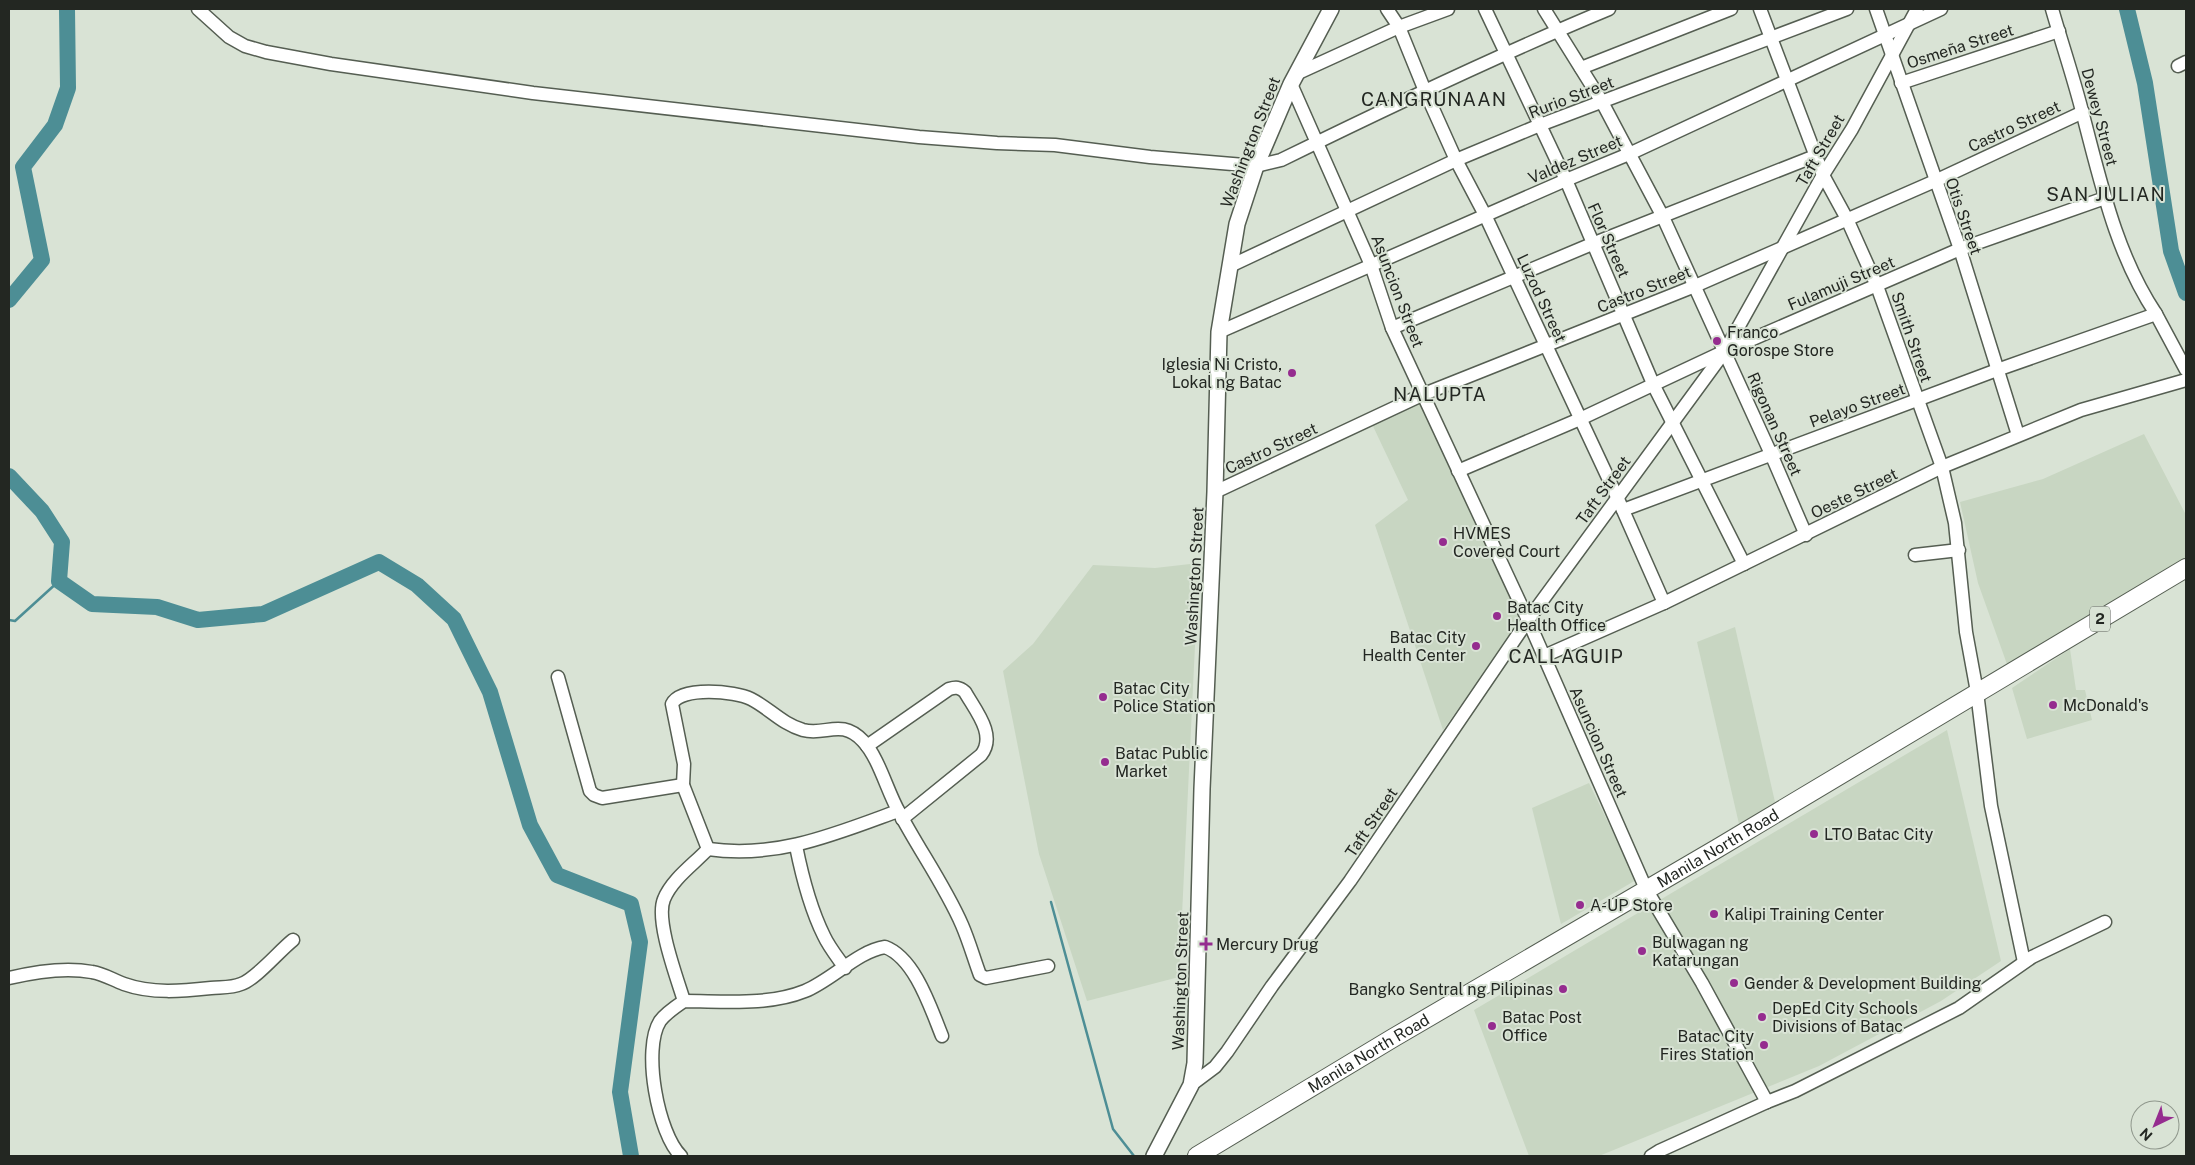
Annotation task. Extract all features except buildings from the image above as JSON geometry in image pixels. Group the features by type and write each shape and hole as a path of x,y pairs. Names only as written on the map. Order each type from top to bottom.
{"highway":[{"name":"Manila North Road","path":"1197,1156 1646,888 1752,828 2186,568"}],"main road":[{"name":"Washington Street","path":"1154,1156 1191,1085 1197,1039 1202,789 1215,492 1219,332 1237,224 1256,166 1294,79 1331,9"}],"street":[{"path":"198,9 213,24 245,46 266,52 330,64 533,92 796,124 958,140 1055,145 1256,166 1281,160 1556,30 1609,9"},
{"name":"Luzod Street","path":"1388,9 1399,27 1456,160 1485,215 1621,504 1664,603"},
{"path":"1294,79 1399,27 1448,9"},
{"name":"Flor Street","path":"1485,9 1566,180 1592,244 1625,314 1654,386 1744,564"},
{"name":"Rigonan Street","path":"1544,9 1602,102 1663,217 1772,454 1806,535"},
{"path":"1581,68 1730,9"},
{"name":"Smith Street","path":"1760,9 1815,156 1823,175 1847,218 1876,286 1942,468 1959,550 1966,632 1977,692 1991,806 2024,962"},
{"name":"Rurio Street","path":"1230,266 1456,160 1540,125 1847,9"},
{"name":"Otis Street","path":"1876,9 1960,250 1996,370 2018,435"},
{"name":"Taft Street","path":"1191,1085 1216,1067 1272,986 1350,881 1528,620 1621,504 1672,421 1725,351 1823,175 1852,129 1917,9"},
{"name":"Valdez Street","path":"1219,332 1629,154 1941,9"},
{"name":"Dewey Street","path":"2052,9 2083,112 2104,198 2131,272 2156,314"},
{"name":"Osmeña Street","path":"1901,83 2058,31"},
{"name":"Asuncion Street","path":"1294,79 1318,142 1371,265 1392,328 1528,620 1646,888 1702,983 1767,1102"},
{"name":"Castro Street","path":"1215,492 1424,394 1695,286 1935,181 2083,112"},
{"path":"1392,328 1592,244 1815,156"},
{"name":"Fulamuji Street","path":"1458,471 1654,386 1725,351 1960,250 2104,198"},
{"path":"2156,314 2186,370"},
{"name":"Pelayo Street","path":"1621,504 1702,482 1996,370 2156,314"},
{"name":"Oeste Street","path":"1544,656 1664,603 1942,468 2018,435 2081,410 2186,380"},
{"path":"1915,555 1959,550"},
{"path":"558,677 590,790 594,795 602,798 683,785"},
{"path":"708,849 736,853 796,846 900,815 981,755 988,744 987,734 965,692 956,687 949,689 867,746"},
{"path":"708,849 683,785 684,764 672,704 675,699 686,693 712,691 748,697 780,720 803,730 846,729 863,740 867,746 900,815 962,925 980,975 986,978 1048,966"},
{"path":"796,846 802,875 819,925 828,944 845,968"},
{"path":"684,1001 661,915 664,899 674,884 708,849"},
{"path":"1651,1156 1659,1150 1795,1091 1959,1008 2024,962 2104,922"},
{"path":"9,978 27,974 85,970 109,977 124,984 151,990 188,991 229,987 241,984 252,978 293,940"},
{"path":"681,1156 675,1151 667,1132 655,1092 651,1060 655,1034 660,1022 684,1001 770,1000 804,992 822,983 877,948 885,947 897,954 914,974 942,1036"}],"shaded area":[{"path":"1419,401 1521,621 1443,730 1375,525 1408,500 1371,422"},
{"path":"2144,434 2186,515 2186,560 2008,667 1978,583 1960,502 2043,479"},
{"name":"Batac Public Market","path":"1199,563 1179,977 1087,1001 1039,854 1003,671 1033,644 1093,565 1155,568"},
{"path":"1735,627 1775,802 1739,824 1697,642"},
{"name":"McDonald's","path":"2070,649 2076,690 2085,690 2092,720 2027,739 2012,688"},
{"path":"1947,730 2001,961 1941,1001 1819,1066 1599,1156 1529,1156 1474,1010"},
{"path":"1589,783 1636,880 1561,924 1532,808"}],"waterway":[{"path":"9,300 42,260 23,167 55,125 68,88 67,9"},
{"path":"2127,9 2145,83 2171,251 2186,293"},
{"path":"9,476 42,511 62,542 59,581 92,604 157,607 198,620 263,614 379,562 417,585 454,619 490,692 530,825 557,875 631,904 640,942 620,1092 631,1156"},
{"path":"9,620 15,621 59,581"},
{"path":"1051,902 1113,1129 1134,1156"}],"place":[{"name":"Franco Gorospe Store","path":"1717,341"},
{"name":"Iglesia Ni Cristo, Lokal ng Batac","path":"1292,373"},
{"name":"HVMES Covered Court","path":"1443,542"},
{"name":"Batac City Health Office","path":"1497,616"},
{"name":"Batac City Health Center","path":"1476,646"},
{"name":"Batac City Police Station","path":"1103,697"},
{"name":"McDonald's","path":"2053,705"},
{"name":"Batac Public Market","path":"1105,762"},
{"name":"LTO Batac City","path":"1814,834"},
{"name":"A-UP Store","path":"1580,905"},
{"name":"Kalipi Training Center","path":"1714,914"},
{"name":"Mercury Drug","path":"1206,944"},
{"name":"Bulwagan ng Katarungan","path":"1642,951"},
{"name":"Gender & Development Building","path":"1734,983"},
{"name":"Bangko Sentral ng Pilipinas","path":"1563,989"},
{"name":"DepEd City Schools Divisions of Batac","path":"1762,1017"},
{"name":"Batac Post Office","path":"1492,1026"},
{"name":"Batac City Fires Station","path":"1764,1045"}],"district":[{"name":"CANGRUNAAN","path":"1434,99"},
{"name":"SAN JULIAN","path":"2106,194"},
{"name":"NALUPTA","path":"1440,394"},
{"name":"CALLAGUIP","path":"1566,656"}]}
